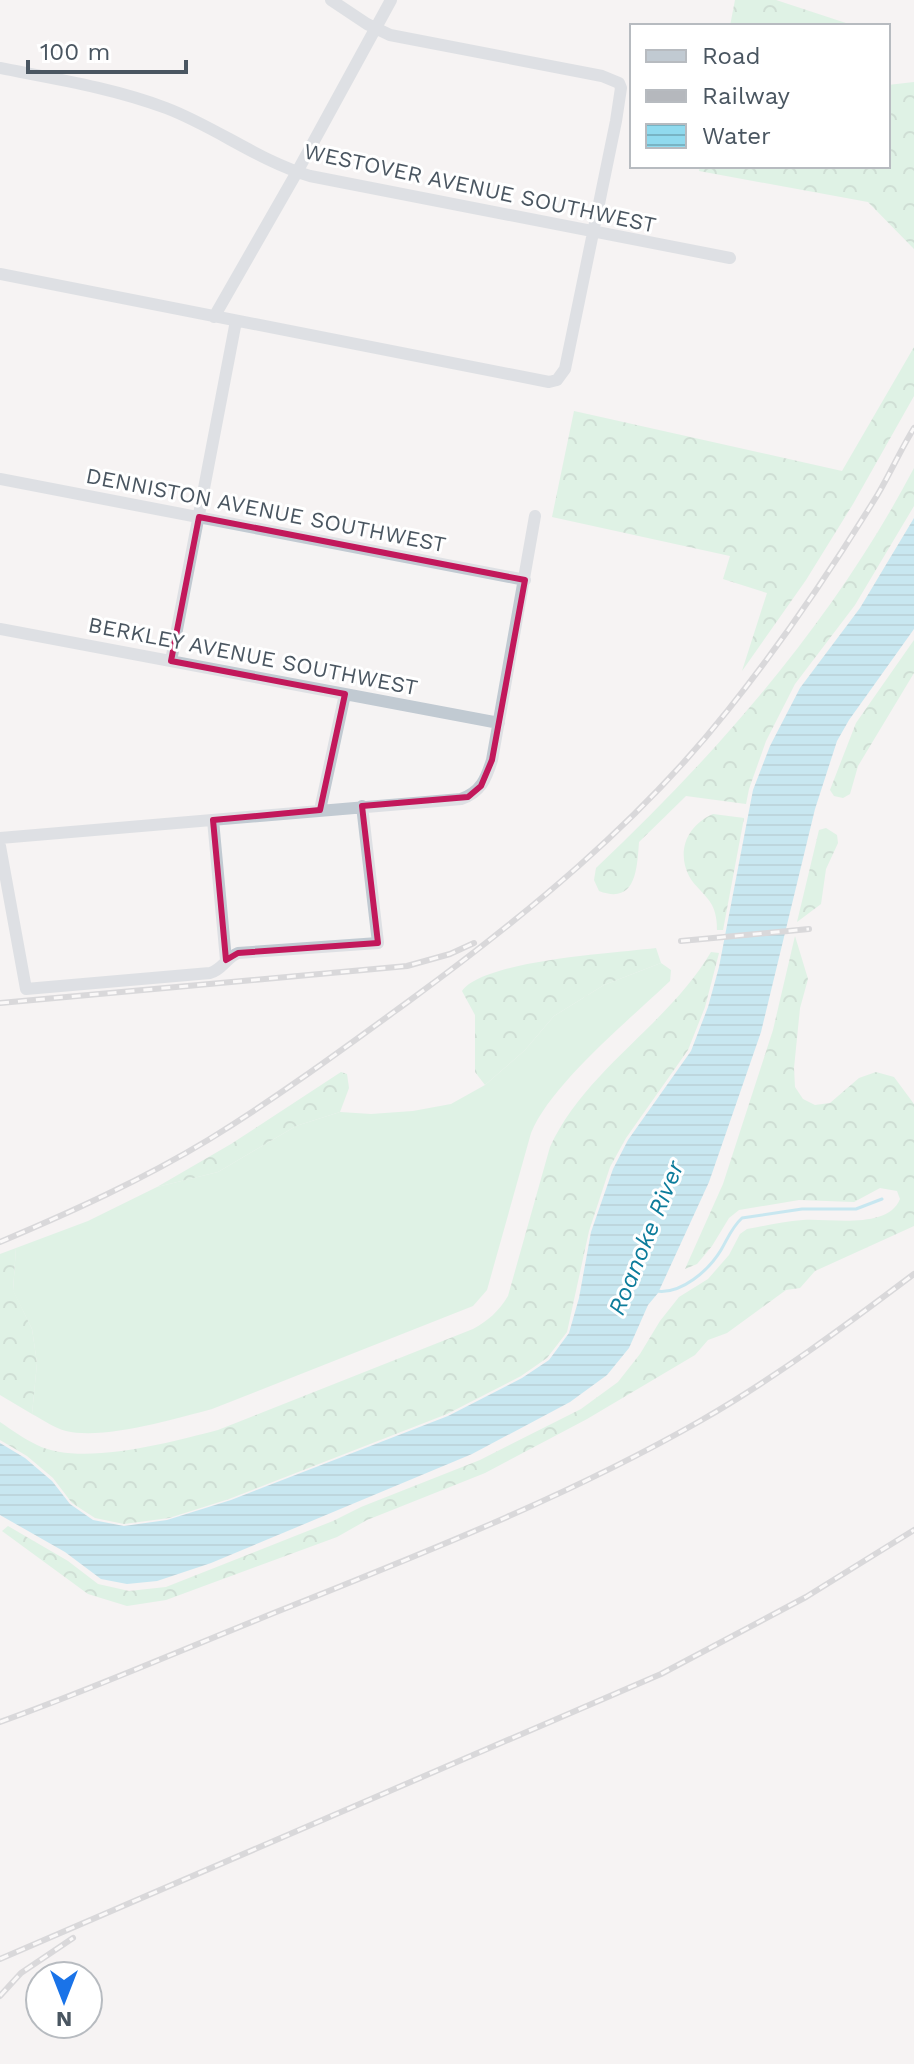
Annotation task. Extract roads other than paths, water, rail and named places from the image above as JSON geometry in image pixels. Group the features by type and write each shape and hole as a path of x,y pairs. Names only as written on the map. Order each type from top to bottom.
{"street":[{"path":"0,274 540,380 557,380 565,369 621,88 616,80 399,37 375,29 331,0"},
{"path":"214,317 391,0"},
{"name":"WESTOVER AVENUE SOUTHWEST","path":"0,68 118,92 170,109 297,172 730,258"},
{"path":"171,661 236,321"},
{"name":"DENNISTON AVENUE SOUTHWEST","path":"0,479 525,580"},
{"path":"0,838 468,797 486,778 499,723 535,516"},
{"name":"BERKLEY AVENUE SOUTHWEST","path":"0,629 499,723"},
{"path":"320,810 345,694"},
{"path":"226,960 238,953 378,943 362,806"},
{"path":"0,846 26,989 210,973 222,968 226,960 213,820"}],"water":[{"name":"Roanoke River","path":"914,518 914,629 837,741 815,809 761,1032 709,1182 629,1348 607,1375 570,1402 472,1454 211,1563 157,1581 127,1584 101,1579 65,1552 0,1515 0,1443 25,1458 52,1481 70,1504 93,1520 124,1526 167,1520 231,1500 448,1416 522,1378 549,1360 569,1333 591,1232 613,1169 628,1140 691,1051 708,1007 719,967 753,790 770,746 800,688 860,608"}],"waterway":[{"path":"656,1291 675,1289 702,1273 716,1258 742,1218 802,1209 856,1209 882,1199"}],"railway":[{"path":"0,1242 132,1182 234,1124 452,969 578,866 656,792 748,684 843,550 914,428"},
{"path":"681,941 809,929"},
{"path":"0,1003 407,966 450,954 474,943"},
{"path":"0,1722 427,1551 593,1477 700,1421 755,1387 914,1274"},
{"path":"0,1959 661,1674 806,1597 914,1530"},
{"path":"0,1996 21,1973 73,1938"}]}
